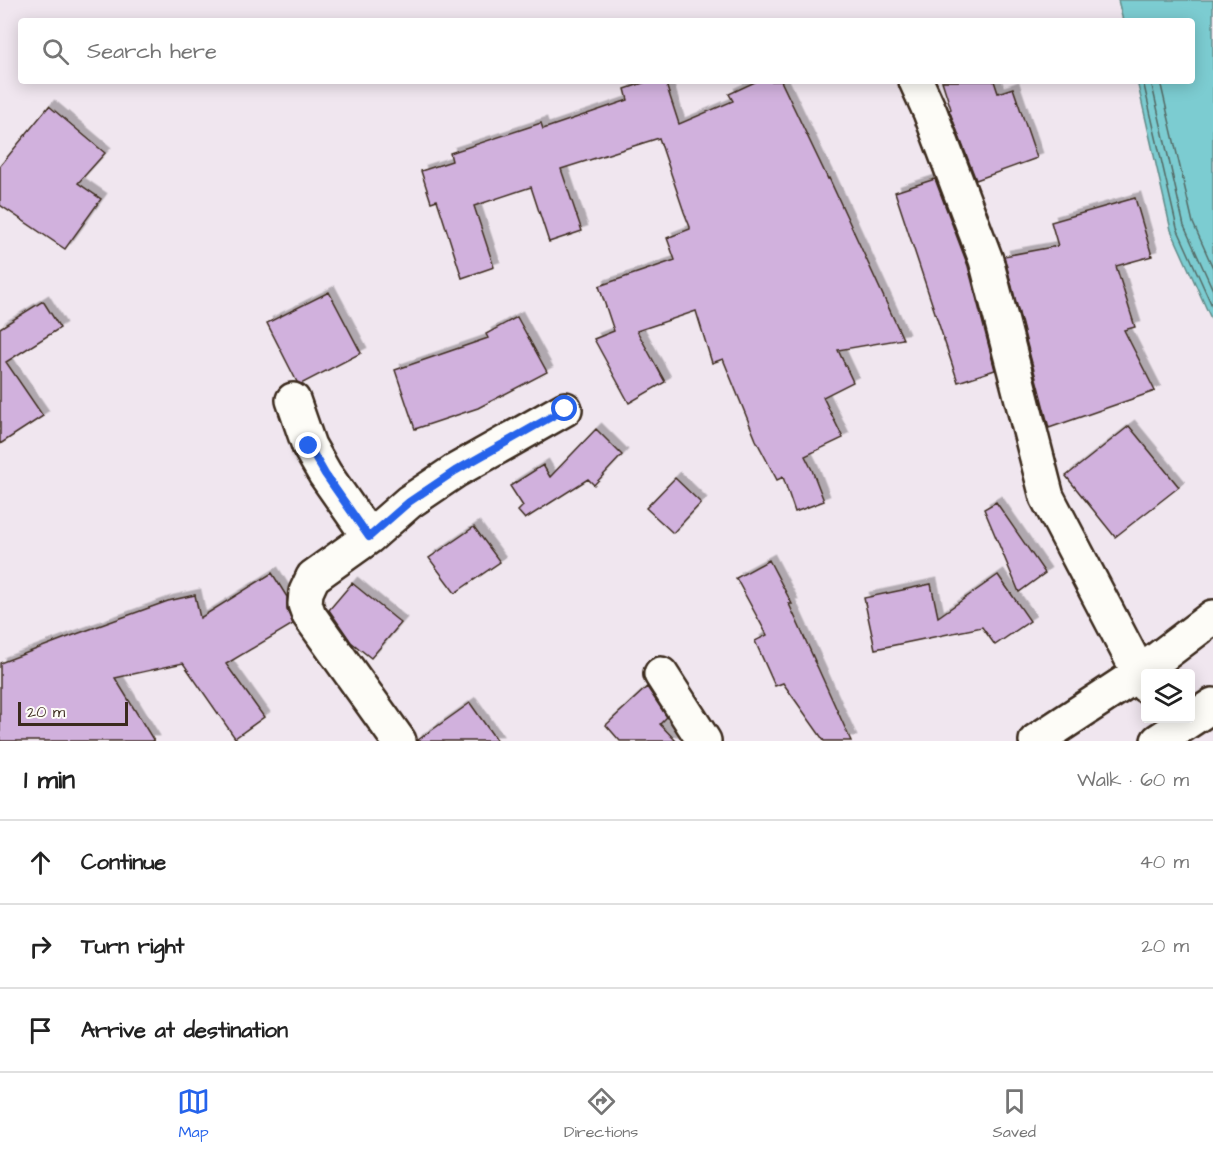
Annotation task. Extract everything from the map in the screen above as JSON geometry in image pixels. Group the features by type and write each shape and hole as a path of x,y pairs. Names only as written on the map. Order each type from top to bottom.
{"main road":[{"path":"917,84 986,260 1047,497 1141,678"},
{"path":"293,400 309,446 325,474 369,537"},
{"path":"399,741 309,615 305,604 306,592 313,577 369,537 409,502 455,471 565,409"},
{"path":"1154,669 1212,617"},
{"path":"661,674 704,741"},
{"path":"1036,741 1141,681"},
{"path":"1165,730 1213,705"}],"water":[{"path":"1118,0 1213,0 1213,323 1171,230 1138,84 1195,84 1195,18 1122,18"}],"building":[{"path":"640,84 666,84 679,124 733,101 729,94 751,84 782,84 829,178 903,339 838,350 853,382 823,397 843,438 805,456 824,501 795,512 783,477 777,480 756,440 723,359 712,363 696,311 637,331 665,382 629,403 594,339 614,331 599,286 675,260 667,238 690,229 659,138 561,169 582,231 549,242 531,187 474,206 494,267 462,278 437,200 431,202 421,171 452,161 450,153 541,123 543,129 628,100 625,89"},
{"path":"943,84 995,84 998,93 1013,88 1037,158 976,180 949,110 951,109"},
{"path":"49,106 105,153 78,183 101,199 65,249 0,205 0,166"},
{"path":"935,179 968,266 995,370 958,382 895,192"},
{"path":"1135,198 1152,256 1116,266 1135,327 1124,330 1155,391 1049,428 1004,256 1058,246 1051,222"},
{"path":"329,292 361,353 301,384 297,382 267,323"},
{"path":"43,301 60,328 6,362 43,416 0,444 0,328"},
{"path":"517,317 547,372 478,408 415,429 395,370 488,338 486,334"},
{"path":"1129,426 1179,487 1115,537 1066,476"},
{"path":"596,429 622,455 594,485 588,479 525,519 518,511 523,506 510,486 543,465 550,477"},
{"path":"675,478 701,503 673,533 646,508"},
{"path":"996,502 1045,573 1019,592 984,509"},
{"path":"474,527 500,562 455,593 429,558"},
{"path":"769,560 792,604 789,604 851,741 824,741 783,683 775,686 755,641 767,635 736,578"},
{"path":"272,573 287,597 287,610 293,624 226,664 264,717 235,738 183,663 115,678 154,741 0,741 0,663 168,601 195,595 200,618"},
{"path":"998,575 1030,621 995,645 982,627 875,649 864,598 931,584 938,617"},
{"path":"352,583 401,623 371,658 351,642 329,610"},
{"path":"647,687 667,717 660,724 676,741 620,741 606,725"},
{"path":"470,703 497,741 417,741 418,740"}],"route":[{"path":"309,446 325,474 369,537 409,502 455,471 565,409"}]}
